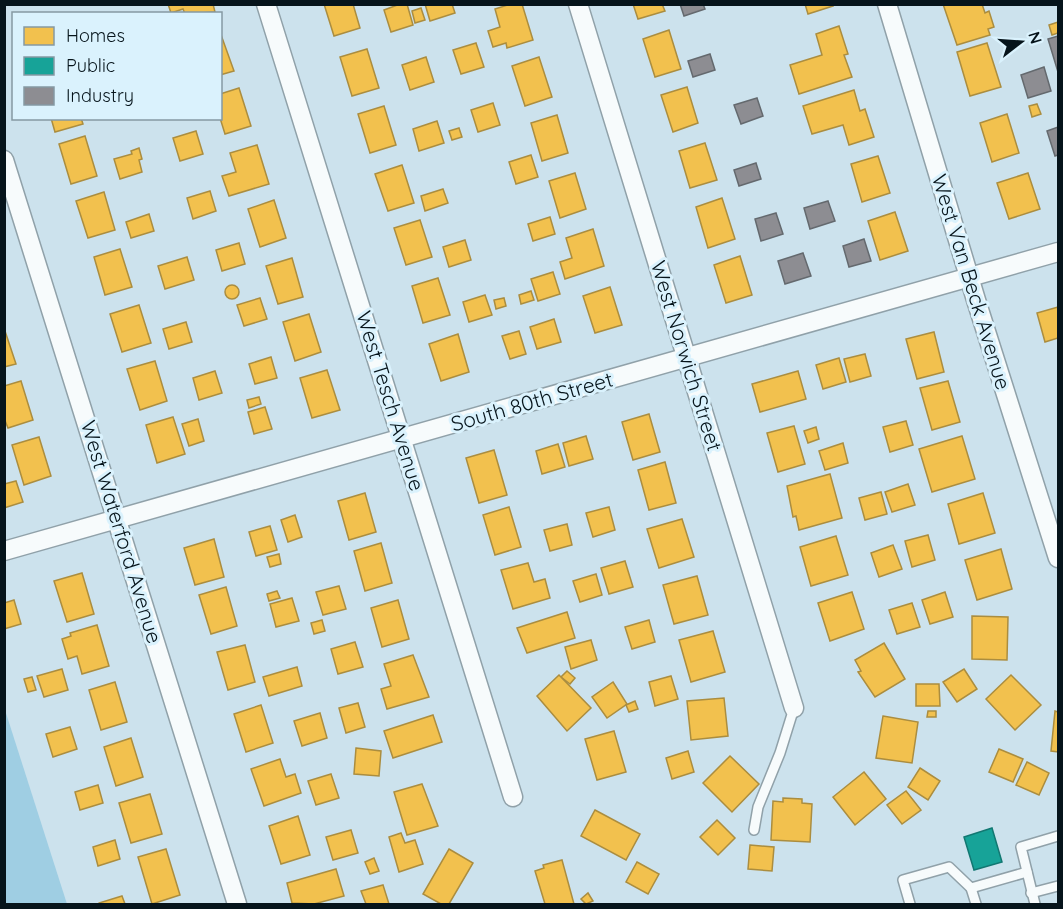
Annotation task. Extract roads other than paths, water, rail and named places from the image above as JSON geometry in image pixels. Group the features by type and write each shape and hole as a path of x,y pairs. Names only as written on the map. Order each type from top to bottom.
{"street":[{"name":"West Tesch Avenue","path":"266,4 513,797"},
{"name":"West Norwich Street","path":"578,4 794,708"},
{"name":"West Van Beck Avenue","path":"886,4 969,277 1059,558"},
{"name":"West Waterford Avenue","path":"4,160 237,904"},
{"name":"South 80th Street","path":"4,552 1059,252"}],"lane":[{"path":"754,830 758,807 780,753 794,708"},
{"path":"1035,904 1022,847 1059,836"},
{"path":"910,904 903,880 949,867 971,888 976,904"},
{"path":"971,888 1027,872"},
{"path":"1031,893 1059,886"}]}
